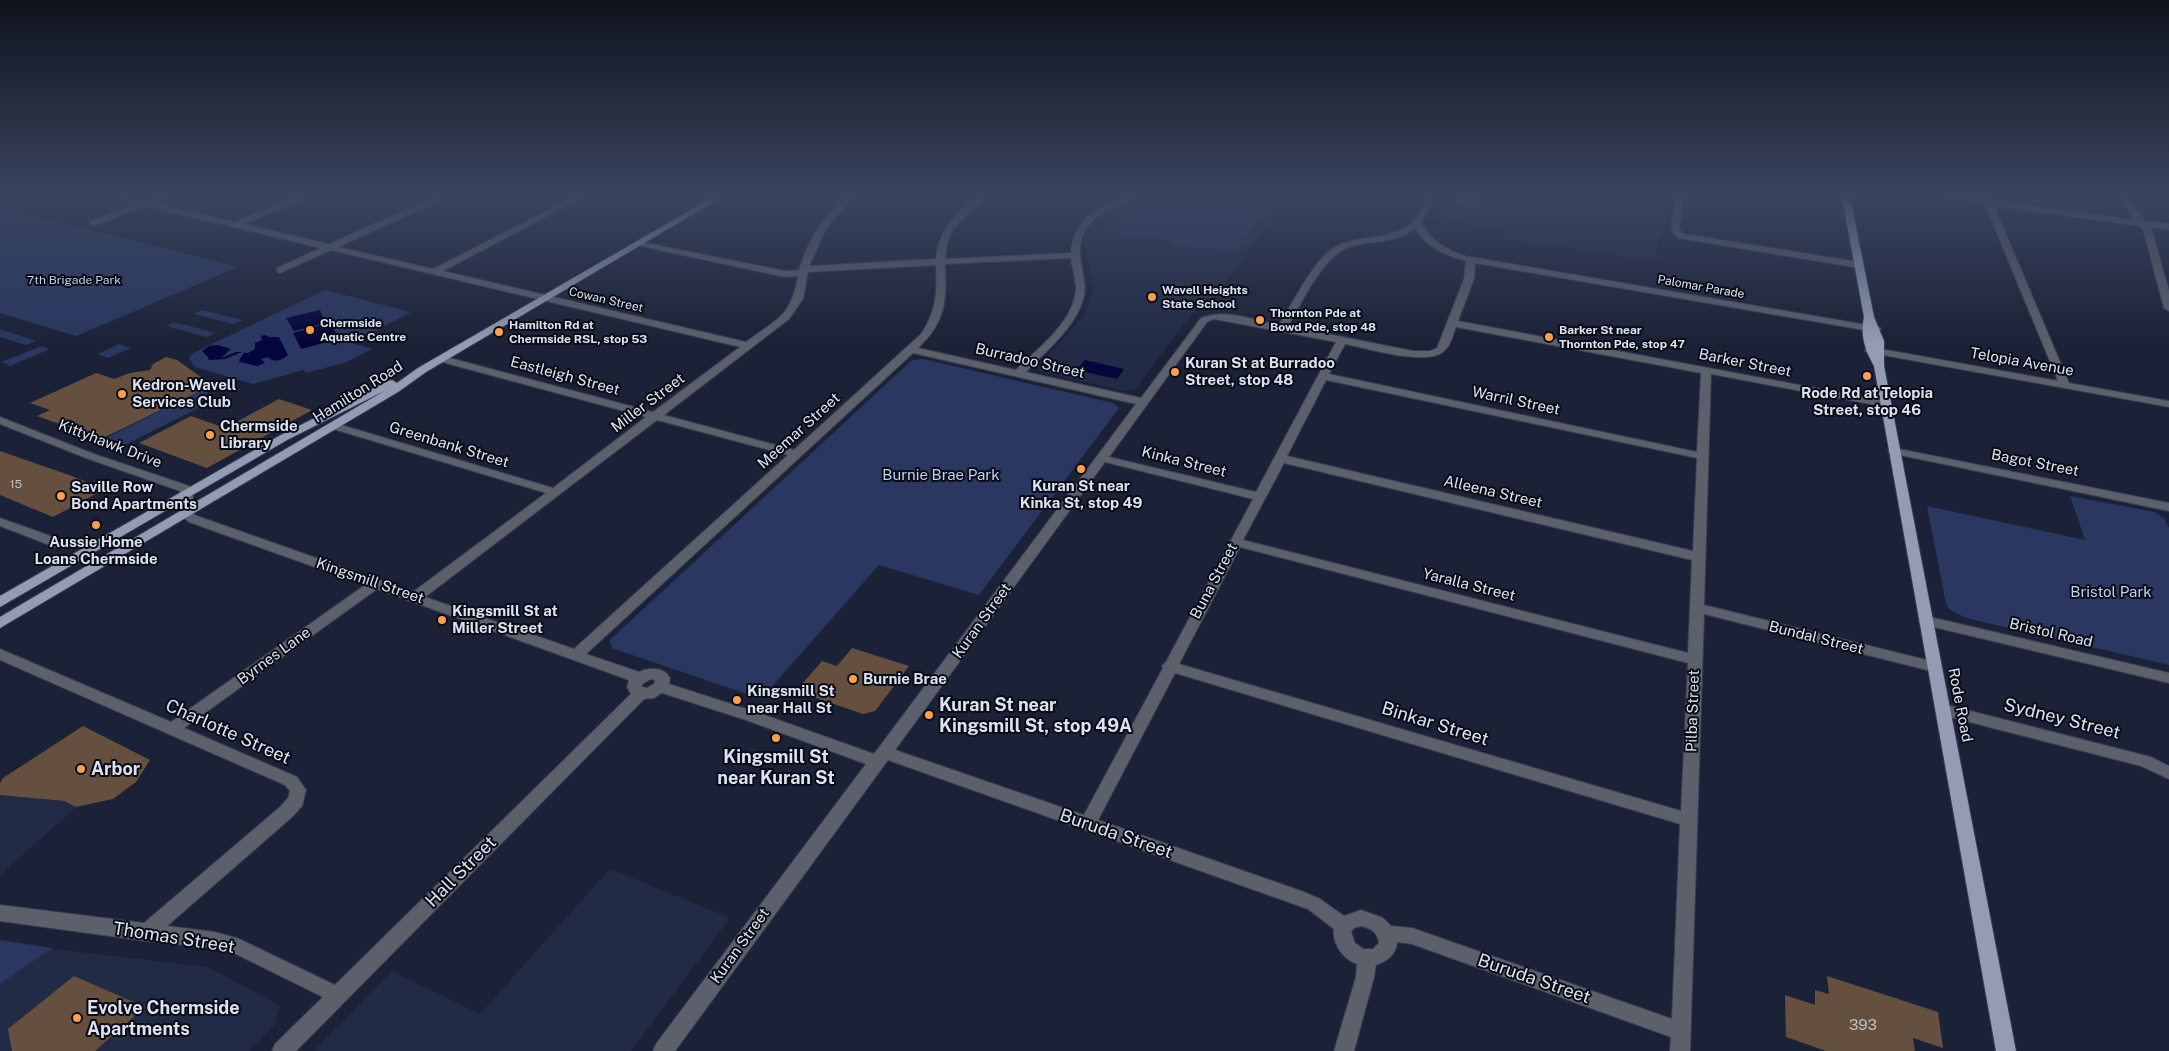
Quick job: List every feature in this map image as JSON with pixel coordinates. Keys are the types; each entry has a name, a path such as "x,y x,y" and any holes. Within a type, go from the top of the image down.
{"main road":[{"name":"Hamilton Road","path":"0,602 301,428 422,370 635,246"},
{"name":"Rode Road","path":"1856,246 1870,325 1870,350 1878,366 1886,404 2006,1051"},
{"name":"Rode Road","path":"1870,325 1881,352 1878,366"},
{"name":"Hamilton Road","path":"0,623 334,426 394,390 422,370"}],"street":[{"name":"Cowan Street","path":"327,246 749,346"},
{"path":"434,272 484,246"},
{"path":"654,246 785,274 803,271 1075,255"},
{"name":"Miller Street","path":"416,598 749,346 791,312 798,301 803,271 813,246"},
{"name":"Meemar Street","path":"576,655 929,331 942,304 941,262 943,246"},
{"path":"1018,374 1073,313 1082,287 1075,255 1076,246"},
{"path":"1344,246 1331,252 1323,262 1282,328 1413,354 1431,354 1442,349 1469,278 1471,260"},
{"name":"Palomar Parade","path":"1436,246 1446,252 1471,260 1870,325"},
{"path":"1743,246 1860,265"},
{"path":"2007,246 2065,386"},
{"path":"2152,246 2169,308"},
{"path":"280,270 331,247"},
{"name":"Kuran Street","path":"663,1051 1202,321 1213,316 1282,328"},
{"name":"Barker Street","path":"1452,323 1886,404"},
{"name":"Buna Street","path":"1088,824 1169,666 1342,340"},
{"name":"Burradoo Street","path":"910,349 1144,402"},
{"name":"Telopia Avenue","path":"1870,350 2169,404"},
{"name":"Eastleigh Street","path":"442,359 796,454"},
{"name":"Pilba Street","path":"1680,1051 1706,371"},
{"name":"Warril Street","path":"1324,376 1702,456"},
{"name":"Kittyhawk Drive","path":"0,420 108,462 181,487 188,494"},
{"name":"Greenbank Street","path":"334,426 555,492"},
{"name":"Bagot Street","path":"1894,451 2169,507"},
{"name":"Kinka Street","path":"1102,458 1260,497"},
{"name":"Alleena Street","path":"1279,458 1699,557"},
{"path":"186,514 188,494"},
{"name":"Kingsmill Street","path":"186,514 193,519 576,655 640,686"},
{"path":"0,522 62,545"},
{"name":"Yaralla Street","path":"1236,542 1694,660"},
{"name":"Byrnes Lane","path":"172,729 376,583"},
{"name":"Bundal Street","path":"1697,608 1935,667"},
{"name":"Bristol Road","path":"1926,621 2169,678"},
{"name":"Charlotte Street","path":"0,654 291,781 298,790 298,795 292,807 146,933"},
{"name":"Binkar Street","path":"1169,666 1690,820"},
{"path":"640,686 649,694 662,687 880,757"},
{"name":"Hall Street","path":"282,1051 640,686"},
{"name":"Sydney Street","path":"1943,710 2145,762 2169,773"},
{"name":"Buruda Street","path":"880,757 1088,824 1306,900 1344,926"},
{"name":"Thomas Street","path":"0,913 146,933 214,940 237,946 338,995"},
{"path":"1361,918 1376,922 1386,933 1388,946 1385,952 1374,958 1366,959 1351,952 1342,940 1344,926 1348,921 1361,918"},
{"name":"Buruda Street","path":"1386,933 1412,936 1680,1031"},
{"path":"1344,1051 1365,977 1366,959"}],"shaded area":[{"name":"Wavell Heights State School","path":"1084,246 1252,246 1205,309 1197,307 1135,389 1125,391 1041,372 1038,367 1085,314 1094,287"},
{"path":"1556,246 1657,246 1656,261"},
{"path":"320,310 325,323 294,331 286,318"},
{"path":"326,324 328,327 332,326 339,339 301,349 293,333"},
{"path":"261,336 279,337 288,355 278,360 268,357 261,359 265,363 257,366 240,362 239,360 244,353 255,349 255,343 262,340"},
{"path":"218,345 231,349 221,358 236,352 242,352 225,359 209,360 202,351 209,346"},
{"path":"1085,360 1124,369 1117,379 1076,370"},
{"path":"2,795 64,801 76,807 0,875 0,797"},
{"path":"610,869 730,918 631,1051 314,1051 392,971 480,1014"},
{"path":"0,943 208,967 280,1006 275,1025 248,1051 0,1051"}],"green space":[{"name":"7th Brigade Park","path":"0,246 155,246 238,267 76,336 0,313"},
{"path":"1171,246 1239,246 1236,250"},
{"name":"Chermside Aquatic Centre","path":"325,290 411,312 352,343 372,349 347,362 306,373 303,370 253,384 195,367 189,358 193,353"},
{"path":"202,310 243,320 234,324 194,314"},
{"path":"174,322 215,333 207,337 166,326"},
{"path":"0,329 36,341 26,345 0,337"},
{"path":"119,344 131,348 108,358 98,354"},
{"path":"42,346 50,349 10,366 1,362"},
{"name":"Burnie Brae Park","path":"923,359 1113,403 1119,408 979,595 879,565 761,699 612,648 610,640 912,360"},
{"path":"212,385 200,407 125,445 104,439"},
{"name":"Bristol Park","path":"2070,496 2154,512 2164,518 2169,528 2169,665 1966,618 1949,609 1946,604 1927,506 2085,540"},
{"path":"0,940 52,948 0,984"}],"building":[{"name":"Kedron-Wavell Services Club","path":"166,357 177,360 212,385 101,439 37,416 50,410 30,403 96,373 114,379 130,373 150,370 153,364"},
{"name":"Chermside Library","path":"279,399 312,410 207,468 139,443 191,416 225,428"},
{"path":"0,451 105,489 53,517 0,495"},
{"name":"Burnie Brae","path":"852,648 909,666 875,711 863,714 796,691 822,661 837,666"},
{"name":"Arbor","path":"83,726 150,760 136,782 113,799 76,807 64,801 0,795 0,783 3,778"},
{"name":"Evolve Chermside Apartments","path":"74,976 145,1007 95,1051 12,1051 8,1029"},
{"path":"1827,976 1938,1012 1943,1048 1913,1038 1915,1051 1826,1051 1786,1037 1785,995 1815,1005 1815,990 1829,994"}],"place":[{"name":"Wavell Heights State School","path":"1152,297"},
{"name":"Thornton Pde at Bowd Pde, stop 48","path":"1260,320"},
{"name":"Chermside Aquatic Centre","path":"310,330"},
{"name":"Hamilton Rd at Chermside RSL, stop 53","path":"499,332"},
{"name":"Barker St near Thornton Pde, stop 47","path":"1549,337"},
{"name":"Kuran St at Burradoo Street, stop 48","path":"1175,372"},
{"name":"Rode Rd at Telopia Street, stop 46","path":"1867,376"},
{"name":"Kedron-Wavell Services Club","path":"122,394"},
{"name":"Chermside Library","path":"210,435"},
{"name":"Kuran St near Kinka St, stop 49","path":"1081,469"},
{"name":"Saville Row Bond Apartments","path":"61,496"},
{"name":"Aussie Home Loans Chermside","path":"96,525"},
{"name":"Kingsmill St at Miller Street","path":"442,620"},
{"name":"Burnie Brae","path":"853,679"},
{"name":"Kingsmill St near Hall St","path":"737,700"},
{"name":"Kuran St near Kingsmill St, stop 49A","path":"929,715"},
{"name":"Kingsmill St near Kuran St","path":"776,738"},
{"name":"Arbor","path":"81,769"},
{"name":"Evolve Chermside Apartments","path":"77,1018"}]}
